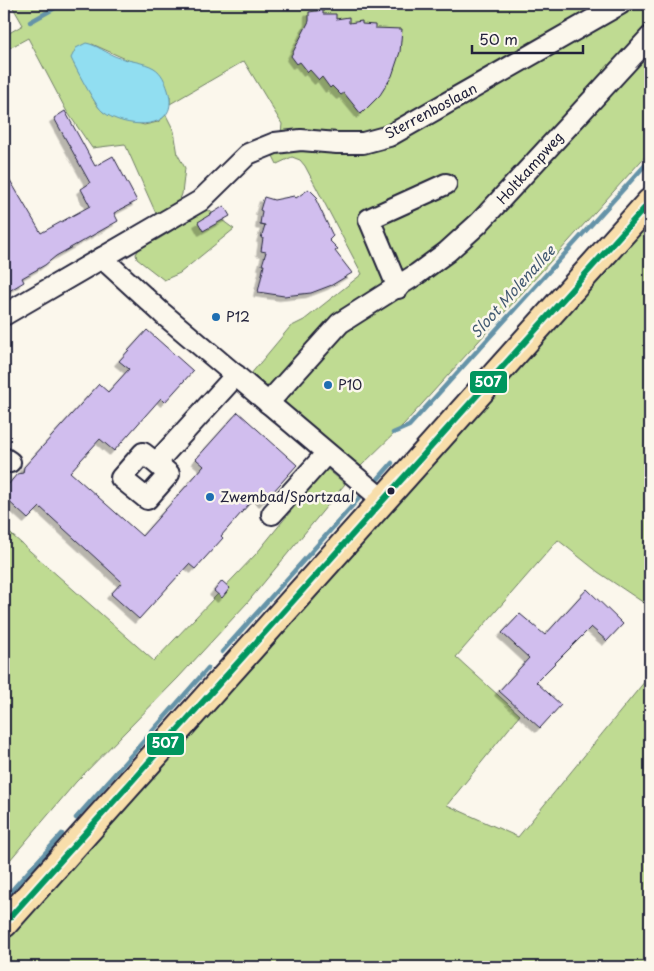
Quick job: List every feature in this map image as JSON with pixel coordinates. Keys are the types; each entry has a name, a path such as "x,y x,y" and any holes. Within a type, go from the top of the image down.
{"main road":[{"path":"4,924 650,202"}],"street":[{"name":"Sterrenboslaan","path":"4,315 200,201 248,154 275,143 301,140 363,143 388,136 620,4"},
{"name":"Holtkampweg","path":"268,403 340,323 356,311 398,288 447,252 479,223 650,36"},
{"path":"398,288 369,219 446,184"},
{"path":"102,258 326,454 383,500"},
{"path":"156,464 236,375"},
{"path":"272,514 326,454"}],"green space":[{"path":"11,4 650,4 650,151 404,424 361,466 250,375 290,327 304,320 362,274 305,166 300,160 292,157 277,164 273,156 282,124 244,61 170,104 170,97 128,60 92,44 74,64 96,104 103,112 144,125 158,122 166,115 174,131 178,155 185,168 182,194 176,209 158,218 125,144 92,148 66,110 28,38 4,51 4,36 23,25"},
{"path":"207,209 234,229 180,273 164,280 137,259 136,254 141,246 157,240"},
{"path":"650,216 650,607 598,572 558,540 456,657 520,715 447,805 518,837 650,675 650,967 4,967 4,939"},
{"path":"326,468 345,484 247,603 178,678 76,782 4,867 4,528 154,661 256,554"}],"water":[{"path":"86,43 117,57 146,64 157,70 168,90 170,104 167,114 159,120 136,124 111,117 102,111 90,94 71,58 76,48"}],"building":[{"path":"323,10 323,14 336,14 336,19 349,17 349,23 362,21 362,24 375,25 375,28 402,29 400,52 392,76 380,95 361,114 344,93 341,95 332,86 330,88 322,77 319,80 310,70 308,72 300,62 297,64 291,56 309,21 309,12"},
{"path":"65,111 95,166 113,156 137,201 114,213 118,221 56,256 45,265 22,278 24,282 9,291 4,282 4,170 41,233 90,206 81,189 90,183 54,118"},
{"path":"309,189 318,198 316,200 333,236 329,240 338,249 335,251 352,273 332,285 311,293 284,296 258,292 266,252 261,251 263,238 261,238 265,225 260,224 262,211 260,210 264,197 274,200 294,196 296,198"},
{"path":"224,206 230,216 203,231 198,222"},
{"path":"147,330 193,371 165,402 161,398 114,451 100,439 70,472 142,536 204,466 196,459 238,412 297,465 264,502 256,496 221,536 223,538 195,569 189,564 139,619 111,594 122,582 40,507 28,519 4,497 4,490 17,474 23,473 24,467 99,384 108,392 129,369 119,361"},
{"path":"222,581 230,588 222,598 214,591"},
{"path":"587,589 623,624 607,641 591,627 536,682 561,705 540,728 499,691 529,658 502,633 520,614 545,635"}],"waterway":[{"path":"30,22 62,4"},
{"name":"Sloot Molenallee","path":"393,433 409,426 648,162"},
{"name":"Sloot Molenallee","path":"378,479 392,463"},
{"name":"Sloot Molenallee","path":"222,652 361,496"},
{"name":"Sloot Molenallee","path":"76,818 208,668"},
{"name":"Sloot Molenallee","path":"4,899 62,834"}],"transit line":[{"name":"507","path":"4,924 650,202"}],"place":[{"name":"P12","path":"216,317"},
{"name":"P10","path":"328,385"},
{"name":"Zwembad/Sportzaal","path":"210,497"}]}
